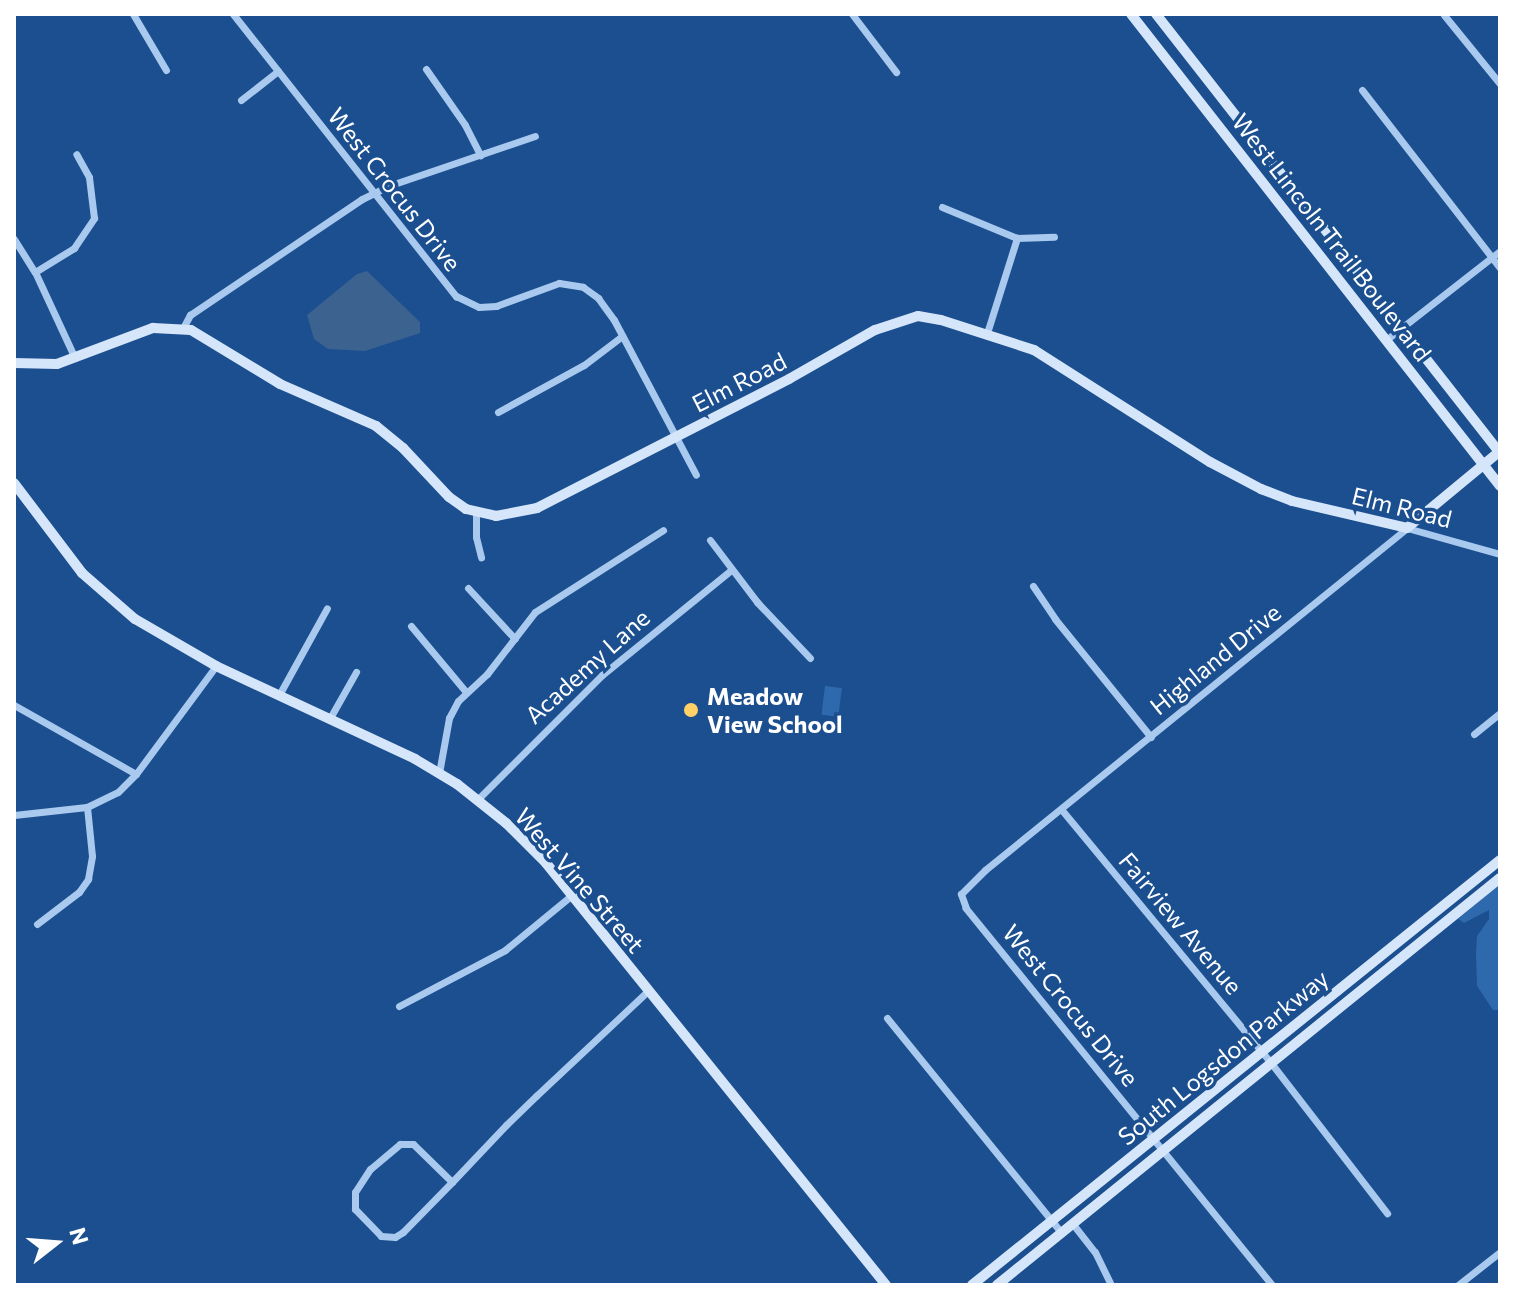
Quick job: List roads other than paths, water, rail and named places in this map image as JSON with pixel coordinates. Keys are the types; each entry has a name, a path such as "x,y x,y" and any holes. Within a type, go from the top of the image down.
{"main road":[{"name":"West Lincoln Trail Boulevard","path":"1131,14 1500,486"},
{"name":"West Lincoln Trail Boulevard","path":"1156,14 1500,452"},
{"name":"Elm Road","path":"476,512 507,515 537,508 896,320 929,317 987,333 1056,361 1210,462 1261,489 1292,501 1407,528"},
{"path":"14,363 44,366 75,358 140,331 183,328 214,341 280,384 376,426 403,448 441,490 476,512"},
{"name":"Highland Drive","path":"1407,528 1500,452"},
{"name":"West Vine Street","path":"14,483 56,542 97,588 145,625 216,666 330,718 439,773 478,799 522,838 572,895 886,1285"},
{"name":"South Logsdon Parkway","path":"972,1285 1500,860"},
{"name":"South Logsdon Parkway","path":"997,1285 1500,878"}],"street":[{"path":"133,14 166,70"},
{"name":"West Crocus Drive","path":"233,14 449,290 463,301 479,307 496,306 551,284 575,284 591,292 604,304 696,475"},
{"path":"852,14 896,72"},
{"path":"1444,15 1500,84"},
{"path":"426,69 465,125 480,155"},
{"path":"241,100 278,71"},
{"path":"1362,90 1500,268"},
{"path":"183,328 190,315 373,193 535,136"},
{"path":"35,272 74,248 94,218 93,192 76,154"},
{"path":"942,207 1017,238 1054,237"},
{"path":"987,333 1017,238"},
{"path":"14,239 35,272 75,358"},
{"path":"1386,340 1500,251"},
{"path":"498,412 584,365 622,336"},
{"path":"476,512 476,537 481,557"},
{"name":"Elm Road","path":"1407,528 1500,554"},
{"name":"Highland Drive","path":"961,899 963,890 1407,528"},
{"path":"439,773 449,718 466,692 487,674 535,612 663,530"},
{"path":"710,540 731,570 810,658"},
{"name":"Academy Lane","path":"478,799 602,675 731,570"},
{"path":"1033,586 1055,619 1151,737"},
{"path":"468,588 515,639"},
{"path":"279,695 327,608"},
{"path":"411,626 466,692"},
{"path":"14,815 87,807 111,798 136,774 216,666"},
{"path":"330,718 356,672"},
{"path":"14,705 136,774"},
{"path":"1474,734 1500,713"},
{"path":"37,924 79,892 88,879 92,856 87,807"},
{"name":"Fairview Avenue","path":"1061,809 1271,1063 1387,1213"},
{"path":"1469,885 1478,896"},
{"path":"399,1006 505,950 572,895"},
{"name":"West Crocus Drive","path":"961,899 1272,1285"},
{"path":"1373,961 1383,973"},
{"path":"452,1182 413,1144 400,1144 370,1169 355,1192 355,1209 373,1232 395,1237 452,1182 536,1096 649,990"},
{"path":"887,1018 1061,1232"},
{"path":"1072,1223 1095,1252 1111,1285"},
{"path":"1458,1285 1500,1252"}],"place":[{"name":"Meadow View School","path":"691,710"}]}
